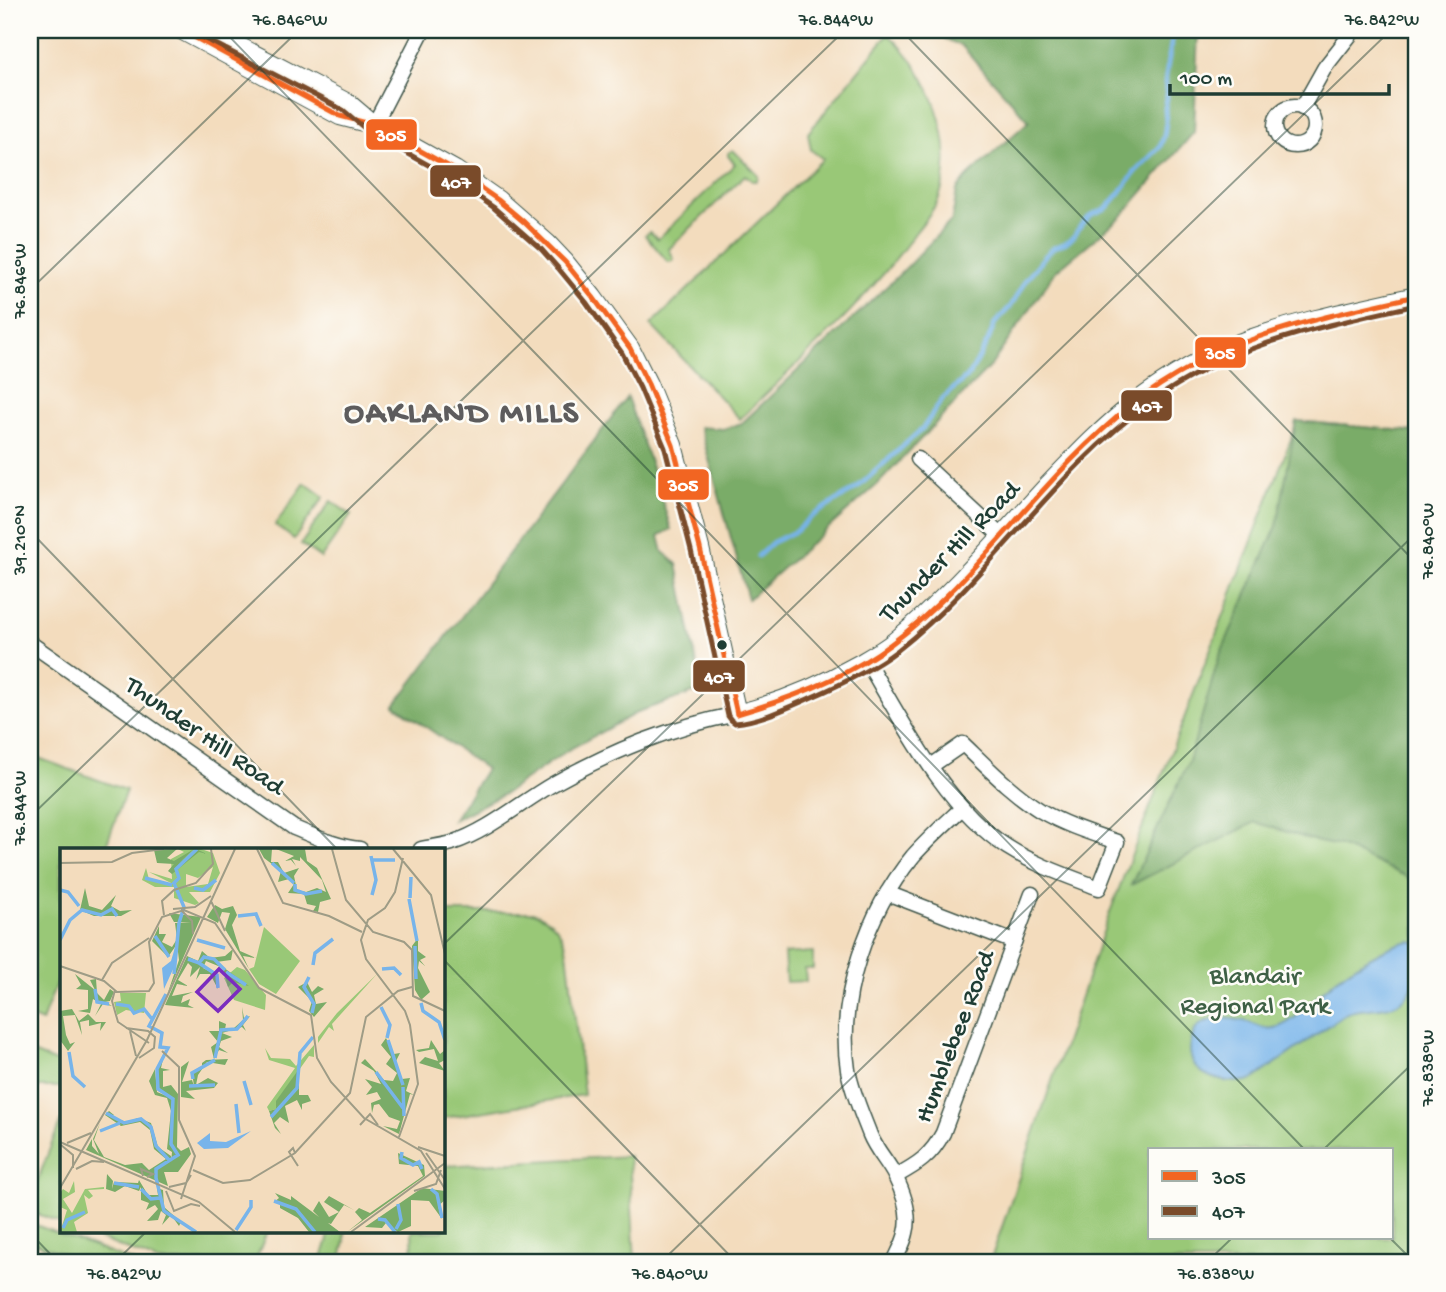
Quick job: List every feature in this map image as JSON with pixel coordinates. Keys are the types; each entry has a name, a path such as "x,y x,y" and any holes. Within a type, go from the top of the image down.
{"street":[{"path":"181,30 340,116 374,125"},
{"path":"208,30 348,103 374,125 455,170 524,222 565,262 593,297 630,348 673,445 703,560 737,714"},
{"path":"374,125 424,30"},
{"path":"1302,108 1325,67 1354,30"},
{"name":"Thunder Hill Road","path":"426,848 452,843 489,826 551,785 628,746 710,719 770,705 809,690 866,660 893,643 943,597 1079,453 1119,415 1179,374 1213,355 1266,334 1416,296"},
{"path":"918,459 1001,536"},
{"name":"Thunder Hill Road","path":"30,643 294,828 321,840 350,848"},
{"path":"866,660 932,766 962,808 1006,846 1030,860 1099,888 1116,842 1041,811 998,778 963,744 932,766"},
{"path":"894,1262 906,1232 908,1217 896,1176 872,1140 856,1099 846,1051 848,1000 872,925 887,893 912,858 962,808"},
{"path":"887,893 1014,942"},
{"name":"Humblebee Road","path":"896,1176 918,1164 936,1147 943,1133 1032,894"}],"green space":[{"path":"924,30 1198,30 1194,132 1121,217 1056,271 992,364 877,485 748,599 700,427 723,429 742,423 903,271 952,220 957,190 967,177 1029,121 962,46"},
{"path":"888,34 916,67 937,109 945,155 939,198 876,283 832,330 740,419 651,325 823,159 811,150 808,133"},
{"path":"733,150 758,178 752,181 745,175 669,249 674,259 668,262 645,235 650,232 658,239 735,164 728,156"},
{"path":"627,397 671,529 659,536 663,552 677,564 702,690 640,711 568,750 506,793 453,820 486,769 395,705"},
{"name":"Blandair Regional Park","path":"1296,421 1416,432 1416,1262 990,1262 1110,912"},
{"path":"1296,421 1416,432 1416,881 1340,846 1255,822 1131,885 1189,761 1219,657 1277,526"},
{"path":"305,483 324,497 294,539 275,525"},
{"path":"331,501 351,515 321,558 301,544"},
{"path":"30,755 126,790 105,848 60,848 60,973 42,1022 30,1017"},
{"path":"444,912 533,912 556,927 567,951 584,1095 444,1118"},
{"path":"813,952 813,969 805,969 806,981 786,982 784,954"},
{"path":"30,1052 60,1064 60,1087 40,1087 30,1091"},
{"path":"60,1123 60,1223 30,1211 30,1200"},
{"path":"629,1156 635,1262 413,1262 412,1232 444,1232 444,1166"},
{"path":"30,1223 134,1262 85,1262 30,1241"},
{"path":"83,1232 267,1232 255,1262 159,1262"},
{"path":"328,1232 345,1232 340,1262 321,1262"}],"water":[{"path":"1412,941 1416,943 1414,982 1405,998 1397,1003 1347,1013 1252,1080 1220,1080 1201,1071 1194,1064 1191,1043 1194,1032 1206,1021 1224,1018 1266,1028 1278,1027 1297,1016 1331,984 1366,959 1389,947"}],"waterway":[{"path":"758,556 773,542 796,531 811,517 858,487 923,428 943,398 970,374 995,323 1011,306 1025,281 1044,257 1053,248 1074,236 1091,215 1107,208 1135,172 1160,147 1166,122 1165,82 1172,38 1168,30"}],"transit line":[{"name":"305","path":"181,30 340,116 374,125 455,170 498,200 565,262 630,348 673,445 700,548 737,714"},
{"name":"407","path":"204,38 343,110 369,132 450,177 493,207 541,249 586,302 622,353 665,448 728,716 735,723 764,717 821,693 867,671 898,650 963,590 1053,492 1116,429 1182,382 1214,365 1278,340 1416,305"},
{"name":"305","path":"737,714 817,686 855,667 891,644 954,588 1069,462 1100,432 1165,382 1199,363 1267,334 1416,296"}],"district":[{"name":"OAKLAND MILLS","path":"462,409"}]}
